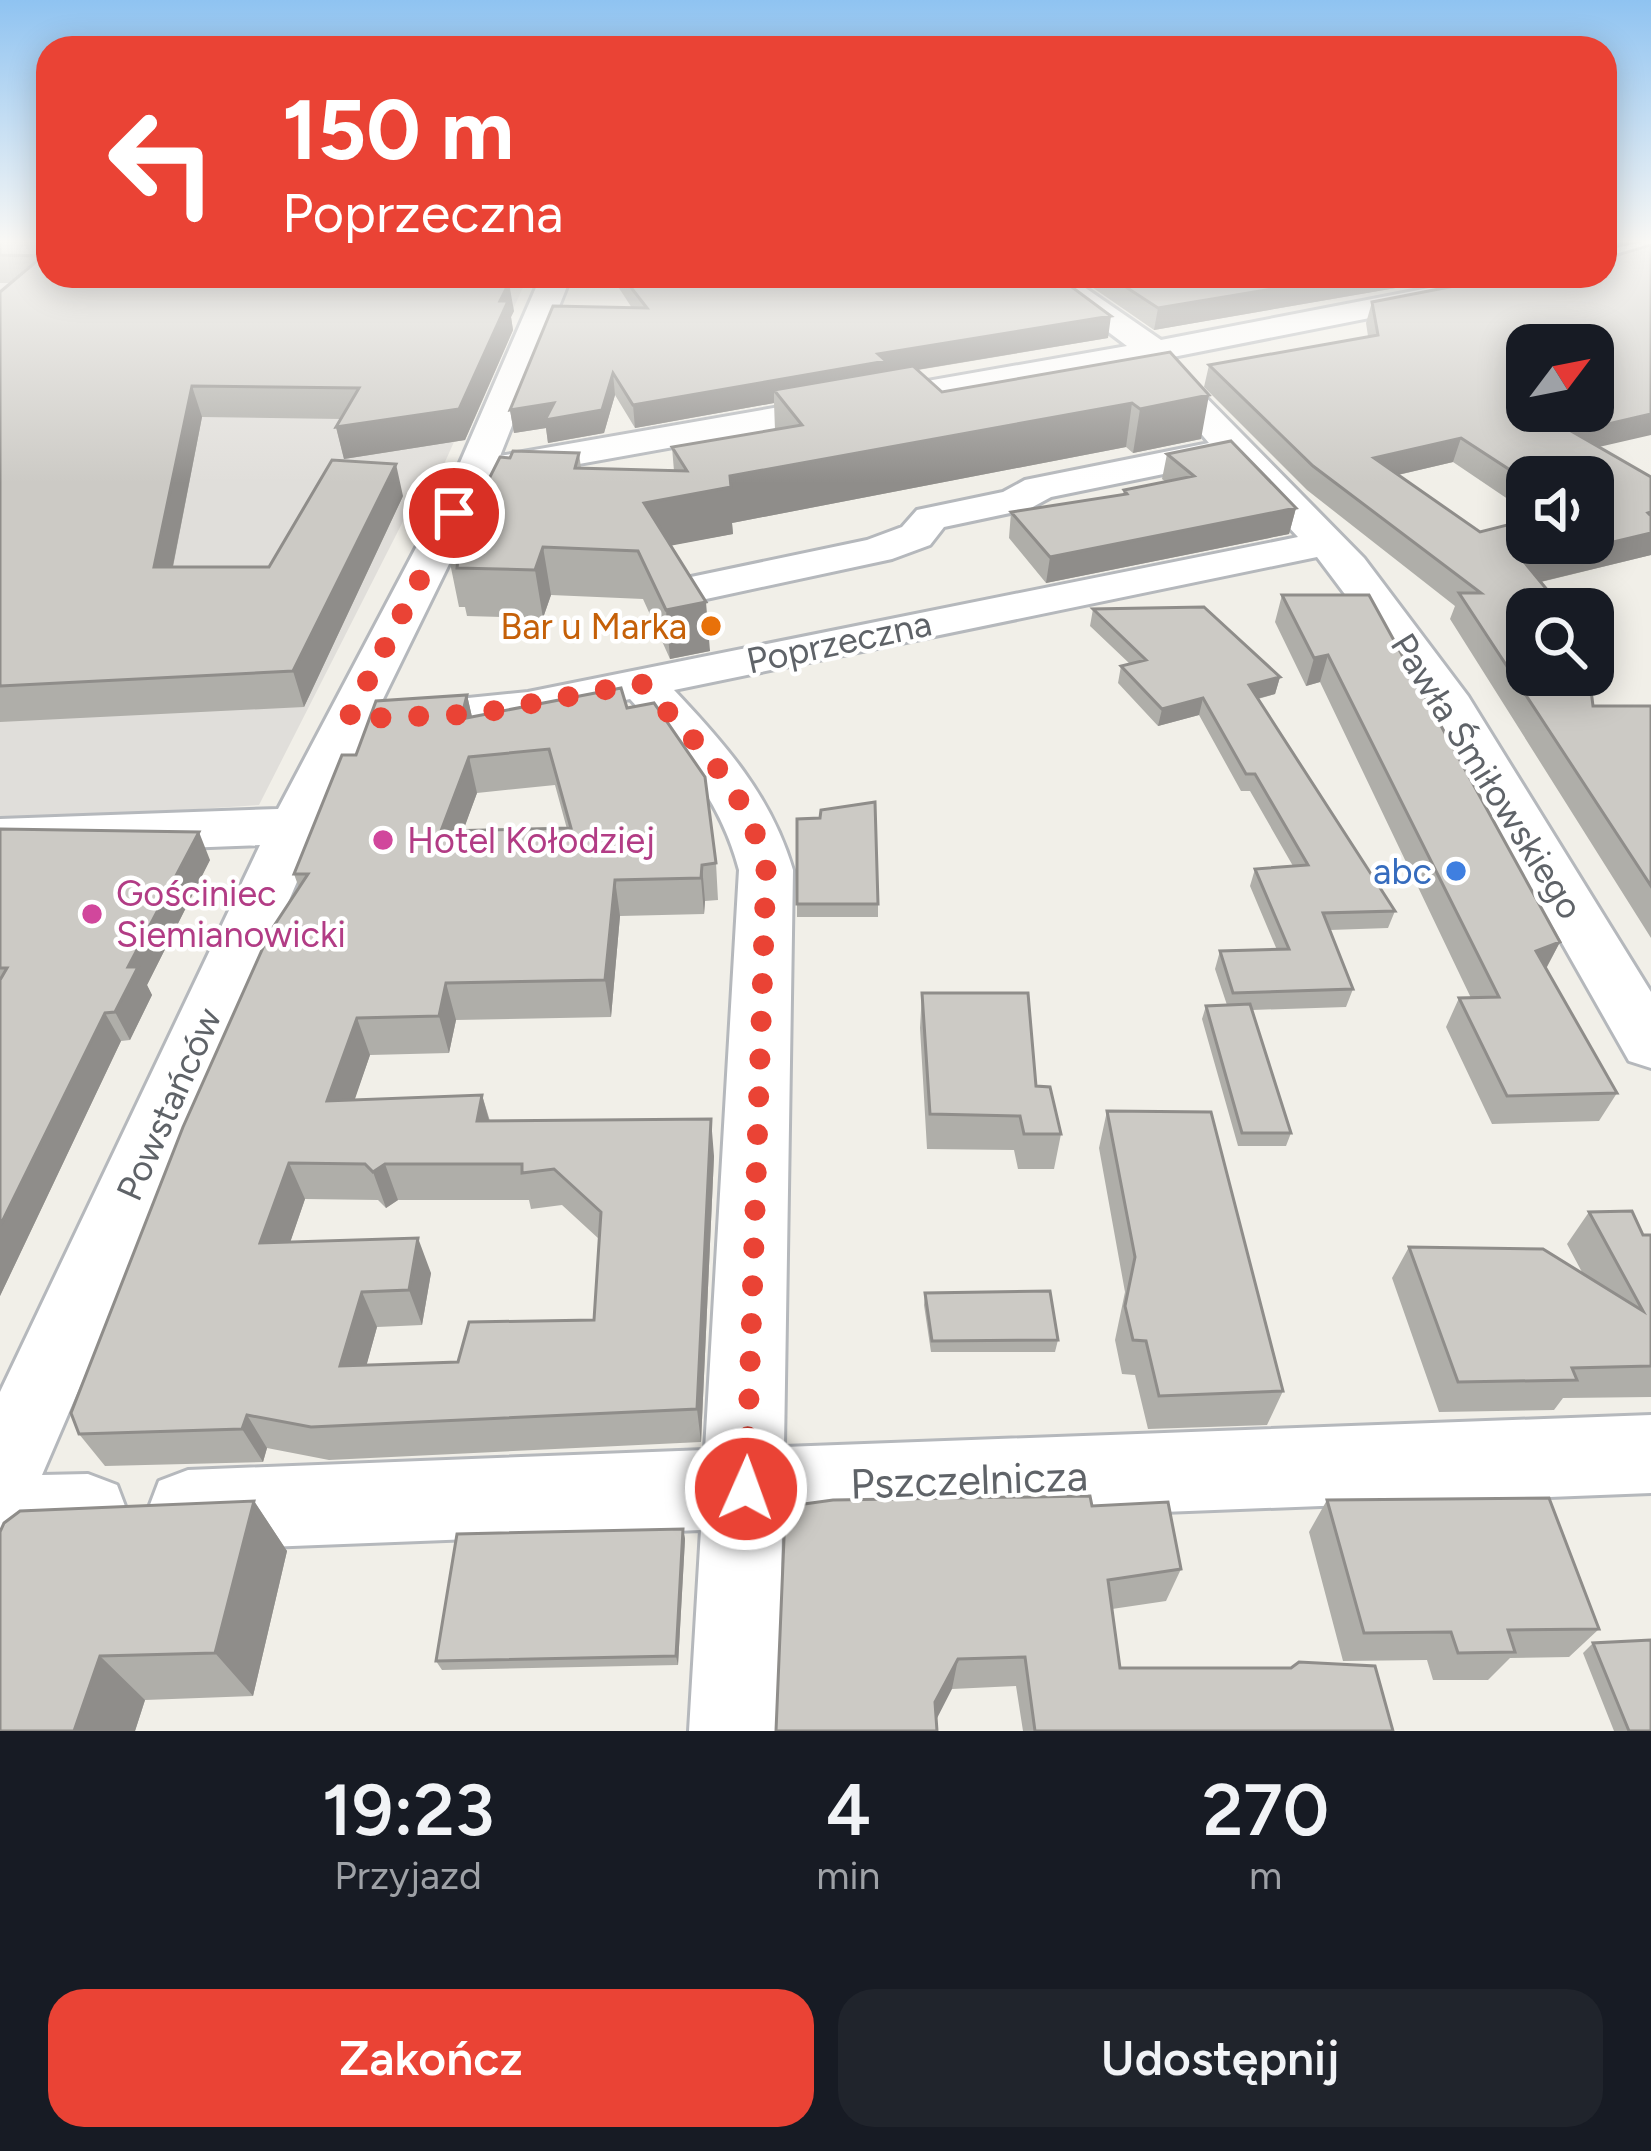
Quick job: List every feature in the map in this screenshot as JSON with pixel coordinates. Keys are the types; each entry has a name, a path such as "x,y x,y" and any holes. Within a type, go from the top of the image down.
{"street":[{"name":"Powstańców","path":"0,1479 295,826 475,472 537,322"},
{"name":"Pawła Śmiłowskiego","path":"1114,322 1155,351 1159,369 1240,447 1328,543 1445,696 1651,1044"},
{"path":"475,472 1304,322"},
{"path":"706,586 878,550 916,536 931,518 1015,501 1040,488 1240,447"},
{"name":"Poprzeczna","path":"348,719 476,714 1328,543"},
{"path":"641,683 739,793 756,825 766,870 734,1731"},
{"path":"0,837 295,826"},
{"name":"Pszczelnicza","path":"0,1517 1651,1454"}],"shaded area":[{"path":"0,322 508,322 441,471 425,478 259,805 0,822"}],"building":[{"path":"0,322 499,322 459,409 336,427 359,388 192,386 154,567 269,567 332,460 396,464 293,671 0,686"},
{"path":"546,322 1076,322 878,354 886,361 633,405 613,373 602,410 545,420 554,403 510,410"},
{"path":"1376,322 1651,322 1651,414 1614,423 1614,324 1506,324 1506,432 1573,432 1651,477 1651,533 1614,542 1614,456 1506,456 1506,467 1461,438 1374,458 1480,532 1506,525 1506,564 1526,564 1546,588 1506,588 1506,665 1459,593 1481,593 1313,466 1209,365 1378,335"},
{"path":"1170,352 1209,395 1140,409 1132,403 730,476 731,487 644,503 706,602 666,610 638,551 543,547 535,570 457,568 458,559 449,558 500,457 510,458 513,451 579,453 575,468 687,471 672,447 802,425 774,390 913,366 942,392"},
{"path":"1231,441 1296,508 1050,557 1011,512 1127,494 1124,490 1194,476 1167,454"},
{"path":"1282,595 1369,595 1560,942 1536,951 1617,1093 1507,1096 1459,998 1499,997 1328,655 1314,658"},
{"path":"1204,607 1280,677 1249,685 1395,911 1323,913 1353,989 1233,993 1220,951 1289,949 1255,869 1308,865 1255,774 1246,774 1203,698 1162,709 1121,666 1146,660 1093,609"},
{"path":"621,688 627,708 654,703 705,777 716,863 702,865 701,878 615,880 605,980 446,983 439,1016 357,1018 327,1101 482,1095 477,1121 711,1119 697,1409 311,1427 247,1415 242,1429 79,1434 71,1413 183,1127 270,932 308,874 294,874 342,755 356,755 376,701 467,695 461,719","holes":["549,749 571,828 441,831 469,757","289,1163 365,1164 373,1172 385,1164 522,1164 522,1173 554,1169 601,1212 594,1320 469,1322 458,1362 340,1366 362,1292 409,1290 418,1238 260,1243"]},
{"path":"1526,696 1592,696 1593,706 1651,706 1651,886"},
{"path":"875,802 878,904 797,904 797,819 820,818 821,810"},
{"path":"0,829 199,832 128,967 138,967 115,1012 105,1013 0,1226 0,980 7,968 0,968"},
{"path":"922,993 1028,993 1036,1086 1050,1087 1061,1134 1024,1134 1020,1116 930,1114"},
{"path":"1250,1004 1291,1133 1242,1133 1206,1006"},
{"path":"1107,1111 1211,1112 1283,1391 1159,1396 1146,1341 1133,1340 1125,1306 1135,1257"},
{"path":"1632,1211 1643,1235 1651,1235 1651,1366 1572,1368 1577,1380 1458,1382 1409,1247 1543,1249 1643,1311 1589,1212"},
{"path":"1050,1291 1058,1340 932,1341 925,1293"},
{"path":"1090,1496 1092,1506 1168,1502 1181,1569 1108,1580 1120,1668 1291,1668 1299,1662 1375,1666 1393,1731 1035,1731 1025,1657 958,1659 935,1702 937,1731 776,1731 785,1514 790,1506 833,1500"},
{"path":"1549,1498 1599,1629 1508,1630 1515,1652 1458,1653 1451,1632 1364,1633 1327,1500"},
{"path":"254,1501 215,1653 100,1656 74,1731 0,1731 0,1532 4,1523 20,1511"},
{"path":"683,1529 676,1656 436,1661 457,1534"},
{"path":"1651,1640 1651,1731 1629,1731 1593,1643"}],"place":[{"name":"Bar u Marka","path":"711,626"},
{"name":"Hotel Kołodziej","path":"383,840"},
{"name":"abc","path":"1456,871"},
{"name":"Gościniec Siemianowicki","path":"92,914"}],"route":[{"path":"454,513 348,719 476,714 641,683 739,793 756,825 766,870 746,1489"}]}
